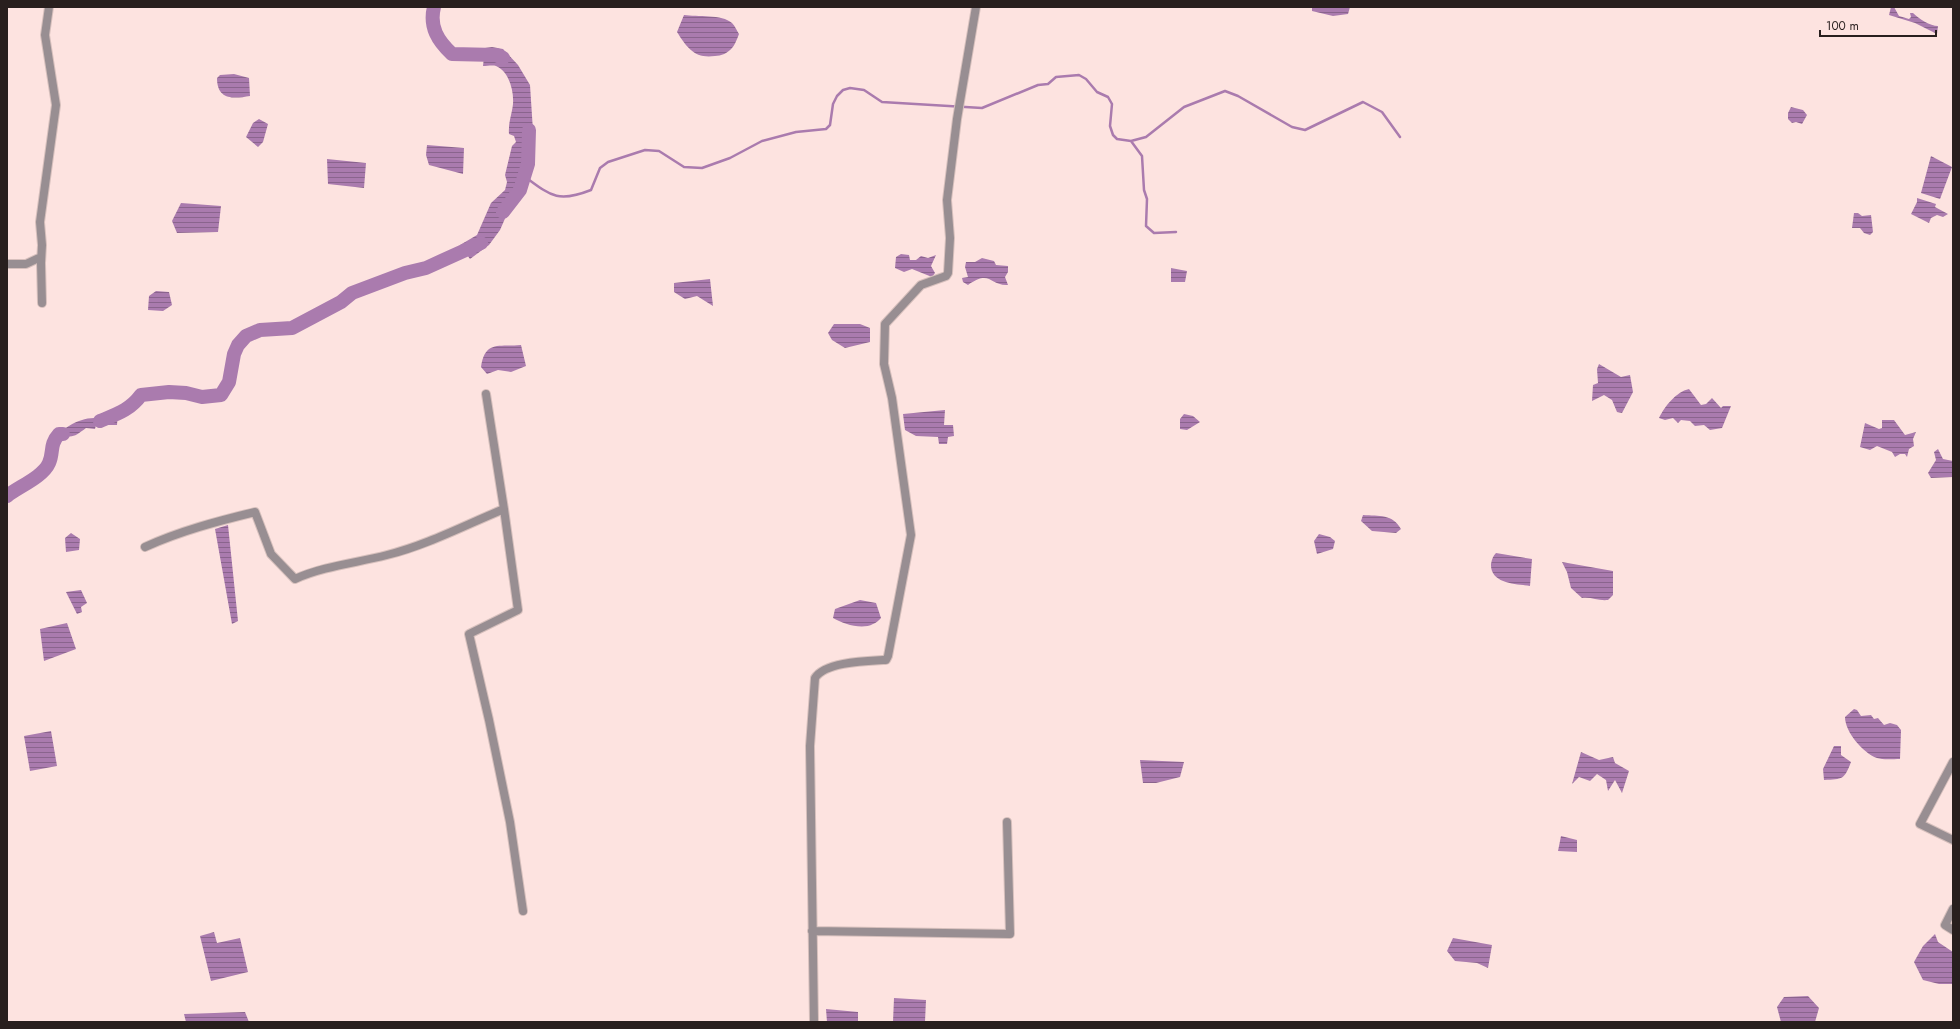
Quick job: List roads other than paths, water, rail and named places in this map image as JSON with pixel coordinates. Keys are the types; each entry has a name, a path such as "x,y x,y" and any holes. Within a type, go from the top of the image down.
{"street":[{"path":"42,303 42,245 40,222 56,104 45,35 48,7"},
{"path":"814,1022 810,746 815,678 820,672 852,661 886,660 888,656 911,535 892,398 884,364 885,324 921,285 946,276 948,273 950,238 947,200 957,119 976,7"},
{"path":"7,264 26,264 41,257"},
{"path":"486,394 518,610 469,634 489,720 510,822 523,911"},
{"path":"145,547 160,540 216,522 255,512 271,554 295,579 310,572 387,555 425,543 504,509"},
{"path":"1953,762 1920,824 1953,840"},
{"path":"812,931 1010,934 1008,822"},
{"path":"1953,909 1945,925 1953,930"}],"waterway":[{"path":"434,7 433,21 436,33 439,39 452,54 496,55 503,58"},
{"path":"524,176 548,193 562,197 580,194 591,190 600,168 608,162 645,150 659,151 684,167 702,168 730,158 762,141 796,132 826,129 830,125 833,104 837,96 843,90 850,88 864,90 882,102 982,108 1038,85 1048,84 1056,77 1079,75 1086,79 1097,92 1108,97 1112,104 1110,126 1113,135 1117,139 1131,141 1146,137 1184,107 1225,91 1238,96 1292,127 1305,130 1363,102 1382,112 1400,137"},
{"path":"503,212 520,190 528,164 529,130"},
{"path":"1131,141 1142,156 1144,190 1147,199 1146,226 1154,233 1176,232"},
{"path":"100,421 118,414 128,408 141,395 169,392 186,393 202,397 221,395 229,382 234,354 238,345 246,336 260,330 292,328 341,302 352,293 405,273 426,268 481,243"},
{"path":"7,496 36,477 46,468 49,463 54,442 59,434 63,434"}]}
